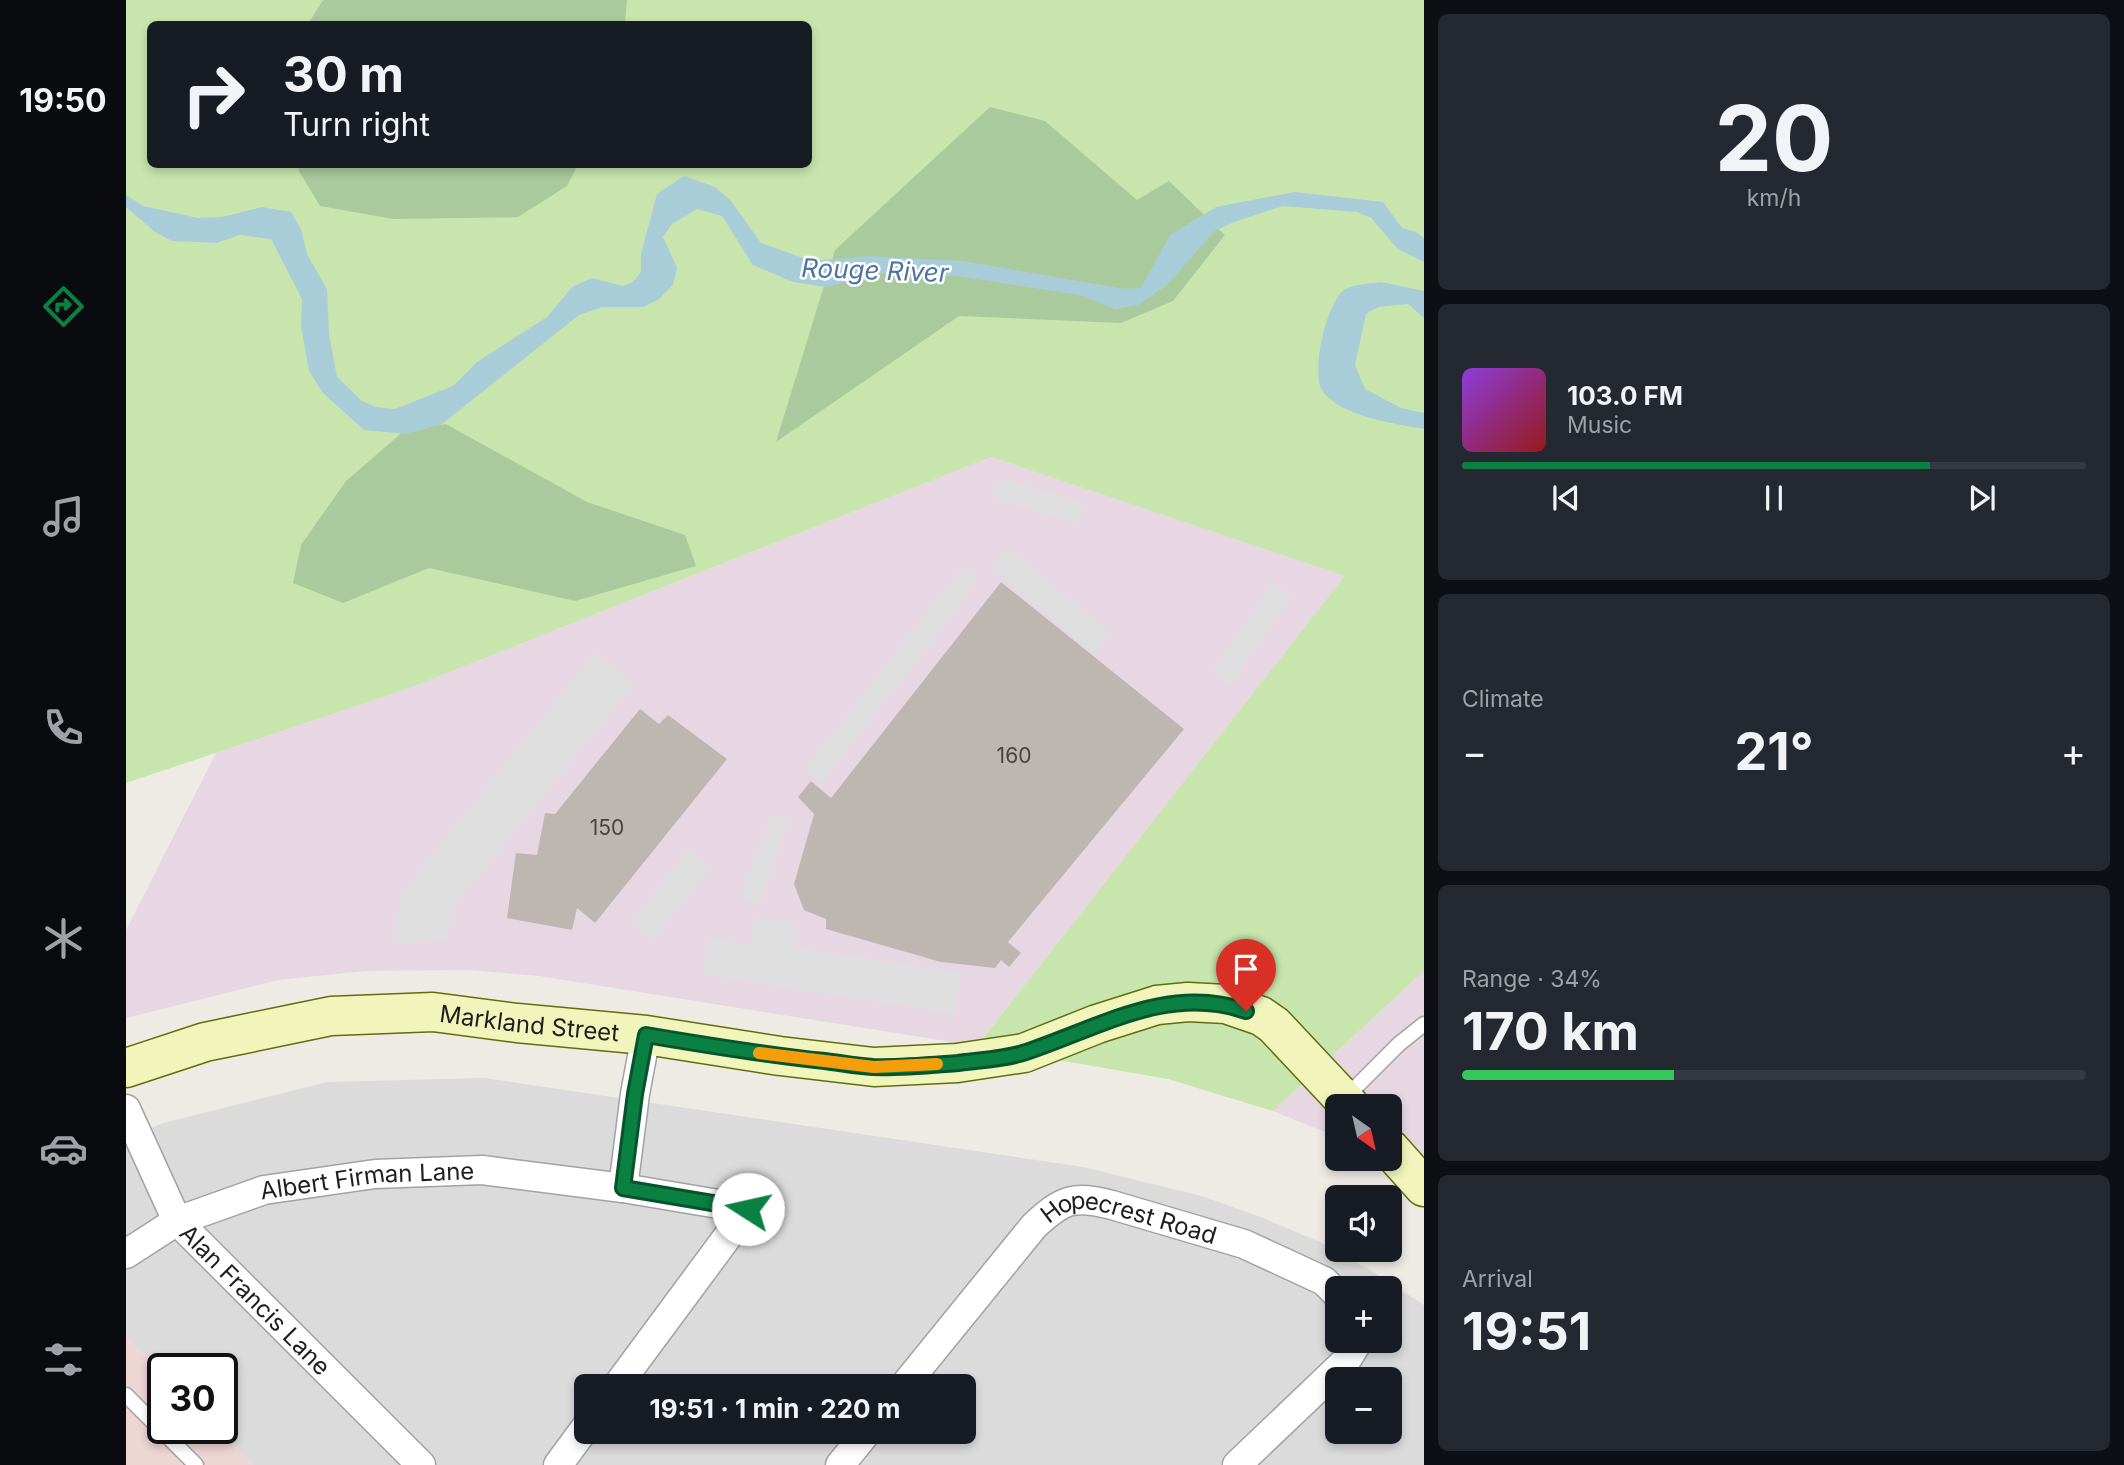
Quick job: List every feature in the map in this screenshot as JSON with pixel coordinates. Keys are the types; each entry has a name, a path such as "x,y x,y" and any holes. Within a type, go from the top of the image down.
{"street":[{"name":"Markland Street","path":"126,1068 205,1042 331,1016 433,1012 646,1035 780,1056 874,1067 957,1063 1024,1053 1097,1024 1157,1005 1188,1002 1226,1004 1261,1016 1274,1025 1339,1094"},
{"path":"626,1374 748,1209 623,1188 635,1094 646,1035"},
{"name":"Alan Francis Lane","path":"126,1109 177,1221 421,1465"},
{"path":"1402,1162 1424,1187"},
{"name":"Albert Firman Lane","path":"126,1254 177,1221 264,1190 375,1174 482,1170 623,1188"},
{"name":"Hopecrest Road","path":"914,1374 1034,1226 1052,1209 1070,1200 1090,1200 1112,1205 1244,1244 1325,1282"},
{"path":"1237,1465 1346,1361 1351,1353"},
{"path":"558,1465 574,1443"},
{"path":"840,1465 857,1444"}],"lane":[{"path":"1354,1094 1399,1044 1424,1024"},
{"path":"126,1395 196,1465"}],"shaded area":[{"path":"991,457 1346,576 977,1046 539,976 466,970 365,971 278,980 126,1018 126,930 216,753 404,690"},
{"path":"999,477 1085,503 1078,524 993,499"},
{"path":"1008,548 1111,634 1094,654 991,568"},
{"path":"962,567 979,580 822,783 805,769"},
{"path":"1273,583 1292,596 1230,686 1211,673"},
{"path":"596,652 634,684 458,901 452,913 447,940 395,945 399,899"},
{"path":"771,814 789,820 760,904 741,898"},
{"path":"688,849 711,867 653,940 630,923"},
{"path":"755,917 798,924 795,947 962,973 955,1014 703,975 709,938 750,944"},
{"path":"1424,971 1424,1183 1402,1167 1402,1094 1325,1094 1325,1132 1273,1111"},
{"path":"484,1078 1083,1167 1202,1196 1320,1242 1325,1245 1325,1262 1356,1262 1379,1276 1325,1276 1325,1353 1402,1353 1402,1291 1424,1305 1424,1465 253,1465 232,1444 238,1444 238,1353 147,1353 147,1358 126,1337 126,1139 163,1123 327,1082"},
{"path":"126,1337 147,1358 147,1444 232,1444 253,1465 126,1465"}],"green space":[{"path":"126,0 1424,0 1424,971 1273,1111 1168,1079 977,1046 1345,576 991,457 404,690 126,783"},
{"path":"323,0 627,0 625,21 310,21"},
{"path":"990,107 1045,121 1137,200 1169,181 1225,235 1173,301 1121,323 959,316 776,442 835,250"},
{"path":"299,168 576,168 567,186 518,217 393,219 320,206"},
{"path":"446,424 587,502 685,535 696,566 575,601 429,568 343,603 293,583 301,545 346,481 405,430"}],"water":[{"name":"Rouge River","path":"684,176 715,187 731,201 761,243 811,261 868,256 963,261 1125,289 1141,288 1170,235 1216,207 1295,192 1383,202 1402,228 1416,232 1424,238 1424,262 1398,249 1371,218 1357,212 1283,206 1215,231 1167,285 1138,305 1115,309 1080,295 956,276 882,274 826,287 793,282 753,265 722,216 697,209 672,224 663,237 677,268 673,285 658,300 643,307 602,307 579,315 442,424 407,434 364,430 323,393 309,371 301,326 302,299 271,239 240,235 216,243 172,241 155,232 126,207 126,195 143,206 198,218 222,217 262,207 291,212 301,229 307,254 327,289 329,334 337,377 362,401 376,407 395,409 453,386 477,362 547,317 572,287 592,278 623,286 633,282 641,272 641,254 657,194"},
{"path":"1381,282 1424,291 1424,318 1408,304 1378,307 1366,314 1355,365 1365,389 1401,408 1424,413 1424,429 1355,413 1331,400 1319,383 1322,340 1337,298 1348,288"}],"building":[{"path":"1001,582 1184,729 1008,942 1021,953 1009,967 1001,960 995,968 941,962 826,929 826,919 804,910 794,884 814,814 798,797 811,781 831,798"},
{"path":"640,709 659,724 668,715 727,759 595,923 577,908 572,930 507,918 516,853 537,855 545,813 555,814"}],"slow traffic":[{"path":"759,1053 874,1067 937,1064"}],"route":[{"path":"748,1209 623,1188 635,1094 646,1035 780,1056 874,1067 957,1063 1024,1053 1097,1024 1157,1005 1207,1002 1226,1004 1246,1011"}]}
